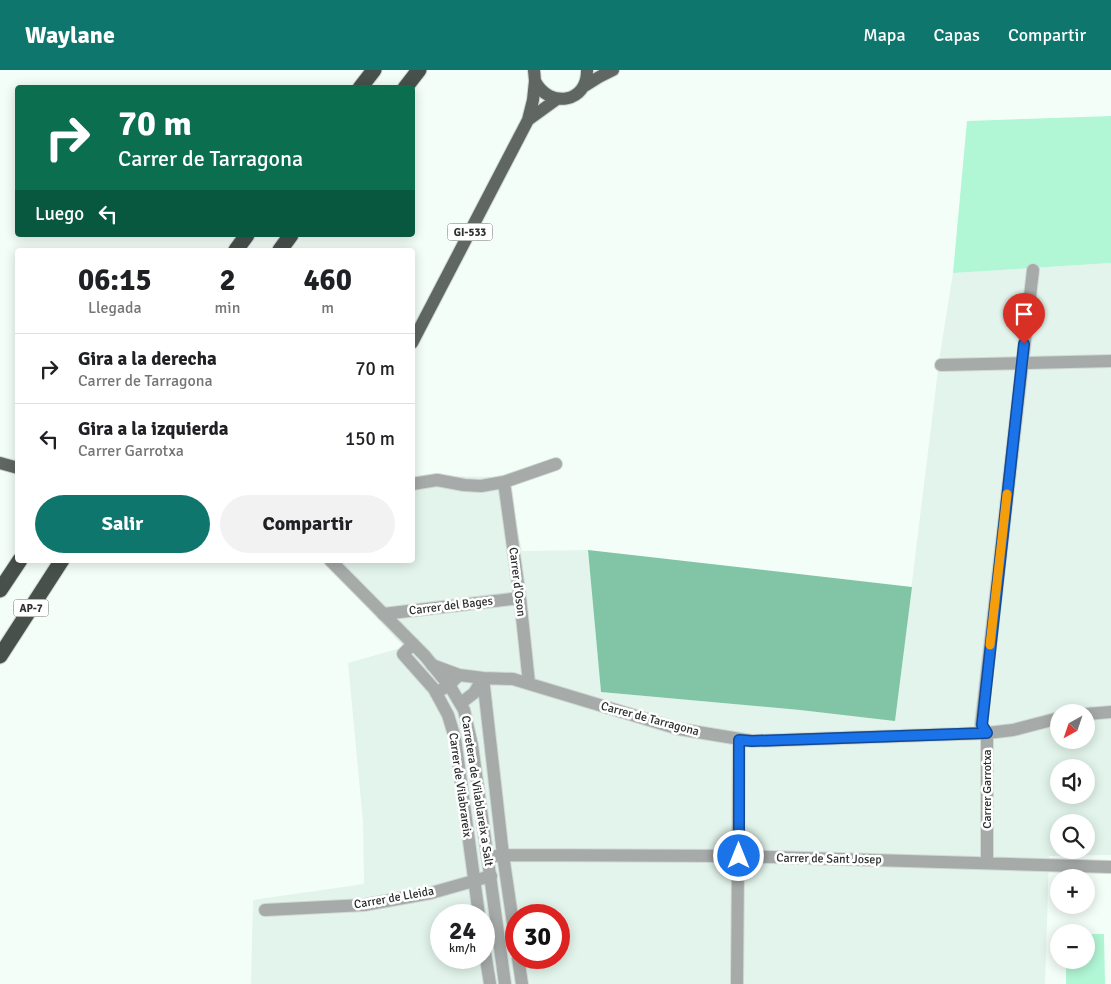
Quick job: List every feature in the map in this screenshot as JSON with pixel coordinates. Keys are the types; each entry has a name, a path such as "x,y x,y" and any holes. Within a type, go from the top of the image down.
{"highway":[{"path":"362,85 374,70"},
{"path":"407,85 419,70"},
{"path":"237,248 246,237"},
{"path":"281,248 290,237"},
{"name":"AP-7","path":"0,590 18,563"},
{"name":"AP-7","path":"0,656 60,563"}],"main road":[{"path":"583,87 587,70"},
{"name":"GI-533","path":"528,120 557,99 572,97 599,76 613,70"},
{"name":"GI-533","path":"535,75 544,93 557,99"},
{"name":"GI-533","path":"415,338 528,120 533,100 535,75"},
{"path":"0,463 15,467"}],"street":[{"name":"Carrer Garrotxa","path":"987,863 987,733 982,725 1033,270"},
{"path":"941,365 1111,361"},
{"path":"415,484 438,480 480,486 504,482 556,464"},
{"name":"Carrer d'Oson","path":"504,482 520,598 529,683"},
{"name":"Carretera de Vilablareix a Salt","path":"333,563 413,644 449,685 461,703 468,723 472,745 505,984"},
{"name":"Carrer del Bages","path":"383,614 520,598"},
{"name":"Carrer de Vilabrareix","path":"413,644 402,654 436,693 448,715 454,738 477,904"},
{"name":"Carrer de Tarragona","path":"432,665 459,675 513,679 679,729 739,740 762,741 987,733 1013,730 1050,720"},
{"path":"436,693 449,685 459,675"},
{"path":"461,703 474,693 483,678"},
{"path":"483,678 510,904"},
{"path":"1095,713 1111,712"},
{"path":"737,984 739,740"},
{"name":"Carrer de Sant Josep","path":"488,856 739,856 1111,867"},
{"name":"Carrer de Lleida","path":"265,910 364,905 431,893 490,876"},
{"path":"488,969 490,984"},
{"path":"520,969 522,984"}],"shaded area":[{"path":"1111,263 1111,855 1095,855 1095,814 1050,814 1045,984 251,984 253,900 364,884 363,822 348,663 404,647 325,563 415,563 415,481 435,476 507,477 522,551 588,550 601,692 895,720 940,354 953,273"}],"green space":[{"path":"1111,116 1111,263 953,273 967,121"},
{"path":"588,550 912,587 895,721 800,710 601,692"},
{"path":"1095,934 1104,934 1105,984 1066,984 1066,969 1095,969"}],"slow traffic":[{"path":"990,645 1007,494"}],"route":[{"path":"739,856 739,740 987,733 982,725 1024,344"}]}
